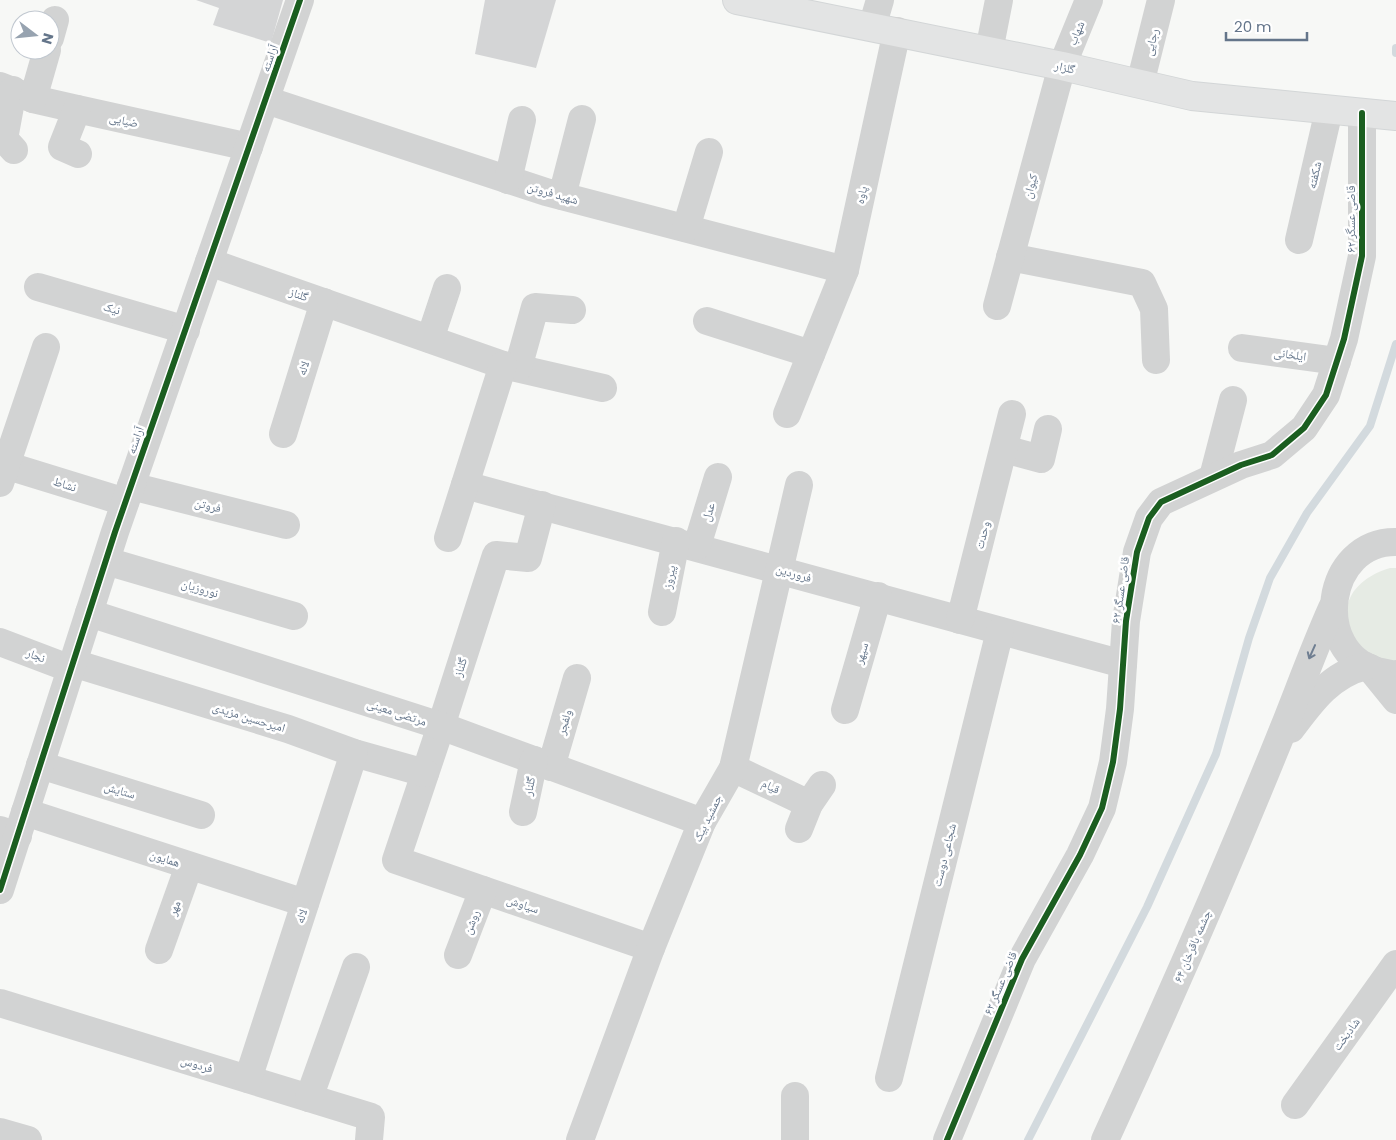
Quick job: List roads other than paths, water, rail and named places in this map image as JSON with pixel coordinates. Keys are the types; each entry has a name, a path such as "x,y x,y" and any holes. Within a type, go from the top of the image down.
{"main road":[{"name":"گلزار","path":"745,1 1062,66 1192,96 1396,116"}],"street":[{"name":"آراسته","path":"0,890 14,826 40,766 128,494 300,0"},
{"name":"پاوه","path":"787,414 845,270 885,29 880,0"},
{"path":"989,51 1000,0"},
{"name":"شهاب","path":"1062,66 1089,0"},
{"name":"رجایی","path":"1140,84 1161,0"},
{"path":"14,150 4,139 16,92 40,60"},
{"name":"کیوان","path":"997,306 1062,66"},
{"name":"ضیایی","path":"16,92 77,109 249,147"},
{"name":"شهید فروتن","path":"266,100 562,196 845,270"},
{"path":"77,109 62,147 78,154"},
{"name":"شکفته","path":"1299,240 1329,110"},
{"name":"قاضی عسگر ۶۲","path":"947,1140 1022,959 1080,855 1102,808 1113,762 1126,621 1137,552 1149,518 1161,502 1213,477 1272,455 1304,428 1326,395 1338,361 1362,256 1362,113"},
{"path":"562,196 582,119"},
{"path":"508,180 522,120"},
{"path":"686,228 709,152"},
{"path":"1010,257 1142,283 1154,309 1156,360"},
{"name":"گلناز","path":"209,262 511,367 603,388"},
{"name":"نیک","path":"38,287 186,330"},
{"path":"430,339 447,288"},
{"name":"لاله","path":"282,434 324,302"},
{"path":"448,538 465,485 535,307 572,310"},
{"path":"707,321 811,354"},
{"name":"نشاط","path":"46,346 2,474 128,494"},
{"name":"ایلخانی","path":"1242,348 1338,361"},
{"path":"1213,477 1233,400"},
{"name":"وحدت","path":"960,620 1012,414"},
{"path":"1004,449 1041,459 1048,429"},
{"name":"عدل","path":"687,544 718,477"},
{"name":"فروردین","path":"465,485 779,568 1123,664"},
{"name":"جمشید بیک","path":"580,1140 651,948 702,822 733,768 799,485"},
{"name":"فروتن","path":"128,494 286,525"},
{"name":"گلناز","path":"396,860 496,555 528,558 542,505"},
{"path":"1275,750 1309,658 1332,608 1336,587 1344,570 1357,557 1372,547 1394,541"},
{"name":"پیروز","path":"662,612 687,544"},
{"name":"نوروزیان","path":"106,561 294,616"},
{"name":"سپهر","path":"845,710 878,596"},
{"path":"1332,608 1334,626 1341,642 1352,656 1368,667 1396,700"},
{"name":"مرتضی معینی","path":"89,613 441,726 702,822"},
{"name":"شجاعی دوست","path":"889,1078 1000,631"},
{"name":"نجار","path":"0,642 72,666"},
{"name":"امیرحسین مزیدی","path":"72,666 288,729 354,753 426,773"},
{"path":"1275,750 1309,705 1335,678 1368,667 1396,674"},
{"name":"ولفجر","path":"543,764 577,678"},
{"name":"چشمه باقرخان ۶۴","path":"1105,1140 1162,1016 1275,750"},
{"name":"لاله","path":"248,1079 354,753"},
{"name":"گلنار","path":"523,812 543,764"},
{"name":"ستایش","path":"40,766 201,815"},
{"name":"قیام","path":"733,768 816,795 799,829"},
{"name":"همایون","path":"14,826 190,866 305,904"},
{"name":"سیاوش","path":"396,860 651,948"},
{"name":"مهر","path":"159,950 190,866"},
{"name":"روشن","path":"458,955 483,890"},
{"name":"شادبخت","path":"1295,1104 1396,964"},
{"path":"309,1098 356,966"},
{"name":"فردوس","path":"0,1003 371,1116 369,1140"},
{"path":"795,1096 795,1140"},
{"path":"0,1132 28,1140"}],"waterway":[{"path":"1396,48 1396,53"},
{"path":"1028,1140 1147,907 1216,754 1249,638 1270,578 1307,513 1370,426 1396,344"}]}
